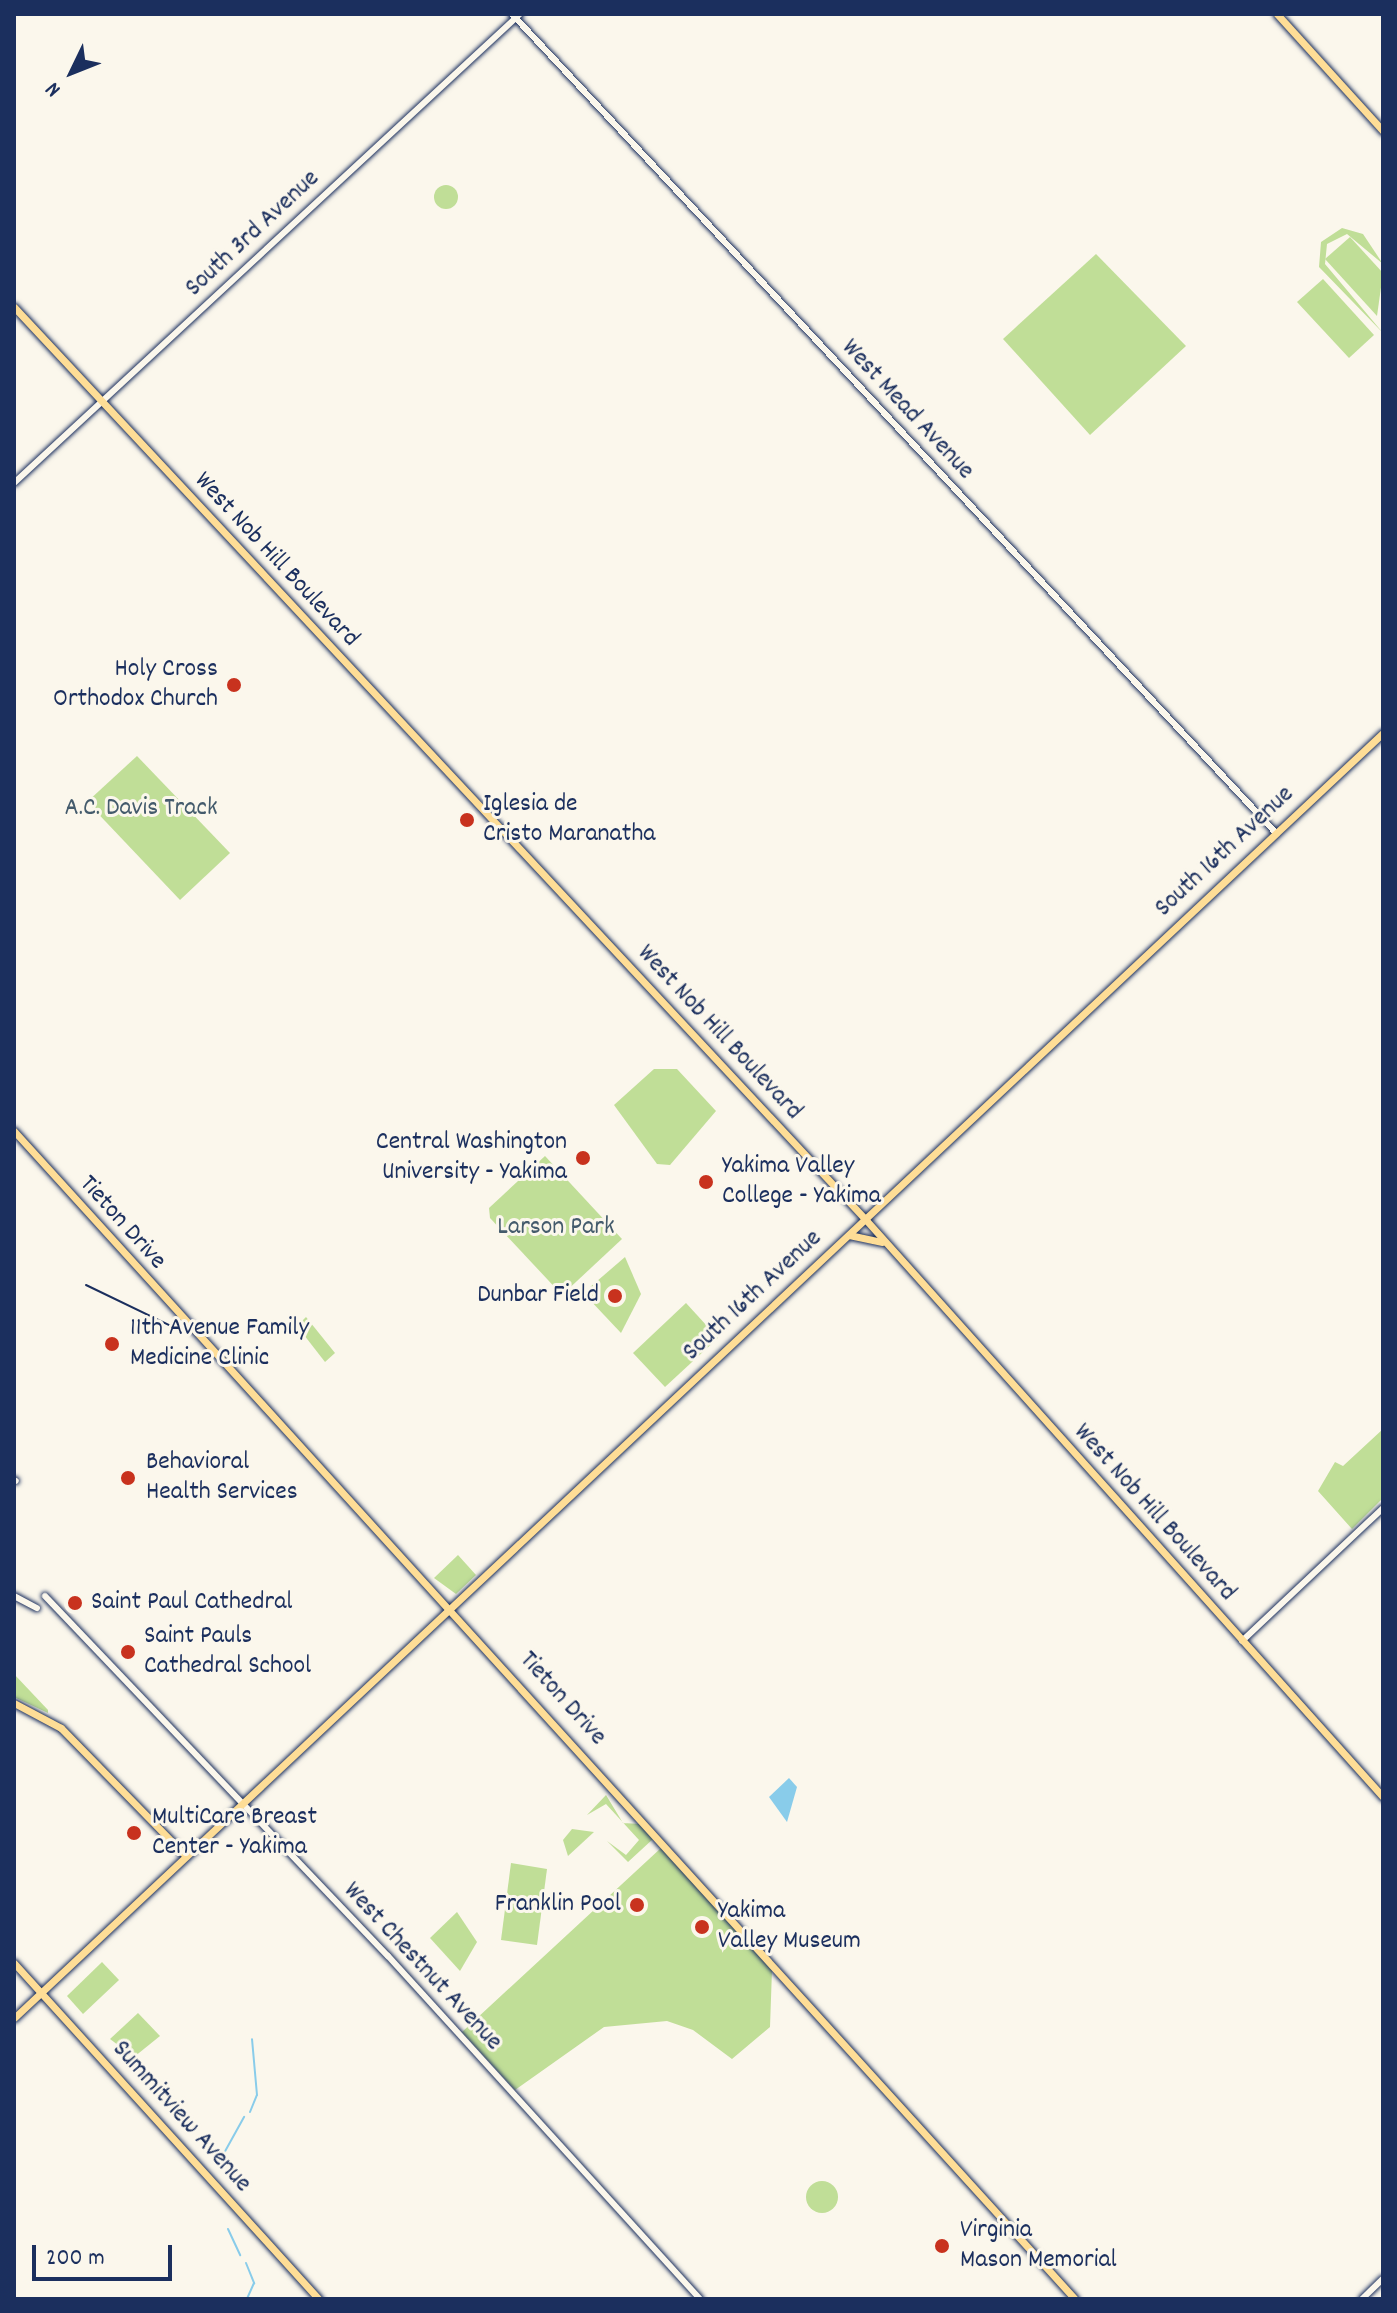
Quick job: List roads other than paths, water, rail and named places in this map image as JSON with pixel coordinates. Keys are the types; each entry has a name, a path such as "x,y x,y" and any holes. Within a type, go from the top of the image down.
{"main road":[{"path":"1277,14 1383,131"},
{"name":"West Nob Hill Boulevard","path":"14,307 866,1220 1383,1797"},
{"name":"South 16th Avenue","path":"14,2018 1383,733"},
{"name":"Tieton Drive","path":"14,1131 451,1606 1075,2299"},
{"path":"848,1236 884,1243"},
{"path":"14,1703 61,1728 186,1856"},
{"name":"Summitview Avenue","path":"14,1963 319,2299"}],"street":[{"name":"South 3rd Avenue","path":"14,483 516,15"},
{"name":"West Mead Avenue","path":"516,15 1275,832"},
{"path":"1242,1641 1383,1508"},
{"path":"14,1596 37,1608"},
{"name":"West Chestnut Avenue","path":"45,1596 700,2299"},
{"path":"1362,2299 1383,2279"}],"water":[{"path":"789,1778 797,1787 787,1822 769,1797"}],"waterway":[{"path":"250,2112 257,2095 252,2039"},
{"path":"218,2164 244,2117"},
{"path":"228,2229 240,2255"},
{"path":"246,2263 254,2283 247,2299"}],"tram line":[{"path":"86,1285 173,1327"}],"place":[{"name":"Holy Cross Orthodox Church","path":"234,685"},
{"name":"Iglesia de Cristo Maranatha","path":"467,820"},
{"name":"Central Washington University - Yakima","path":"583,1158"},
{"name":"Yakima Valley College - Yakima","path":"706,1182"},
{"name":"Dunbar Field","path":"615,1296"},
{"name":"11th Avenue Family Medicine Clinic","path":"112,1344"},
{"name":"Behavioral Health Services","path":"128,1478"},
{"name":"Saint Paul Cathedral","path":"75,1603"},
{"name":"Saint Pauls Cathedral School","path":"128,1652"},
{"name":"MultiCare Breast Center - Yakima","path":"134,1833"},
{"name":"Franklin Pool","path":"637,1905"},
{"name":"Yakima Valley Museum","path":"702,1927"},
{"name":"Virginia Mason Memorial","path":"942,2246"}],"park label":[{"name":"A.C. Davis Track","path":"141,809"},
{"name":"Larson Park","path":"556,1228"}]}
